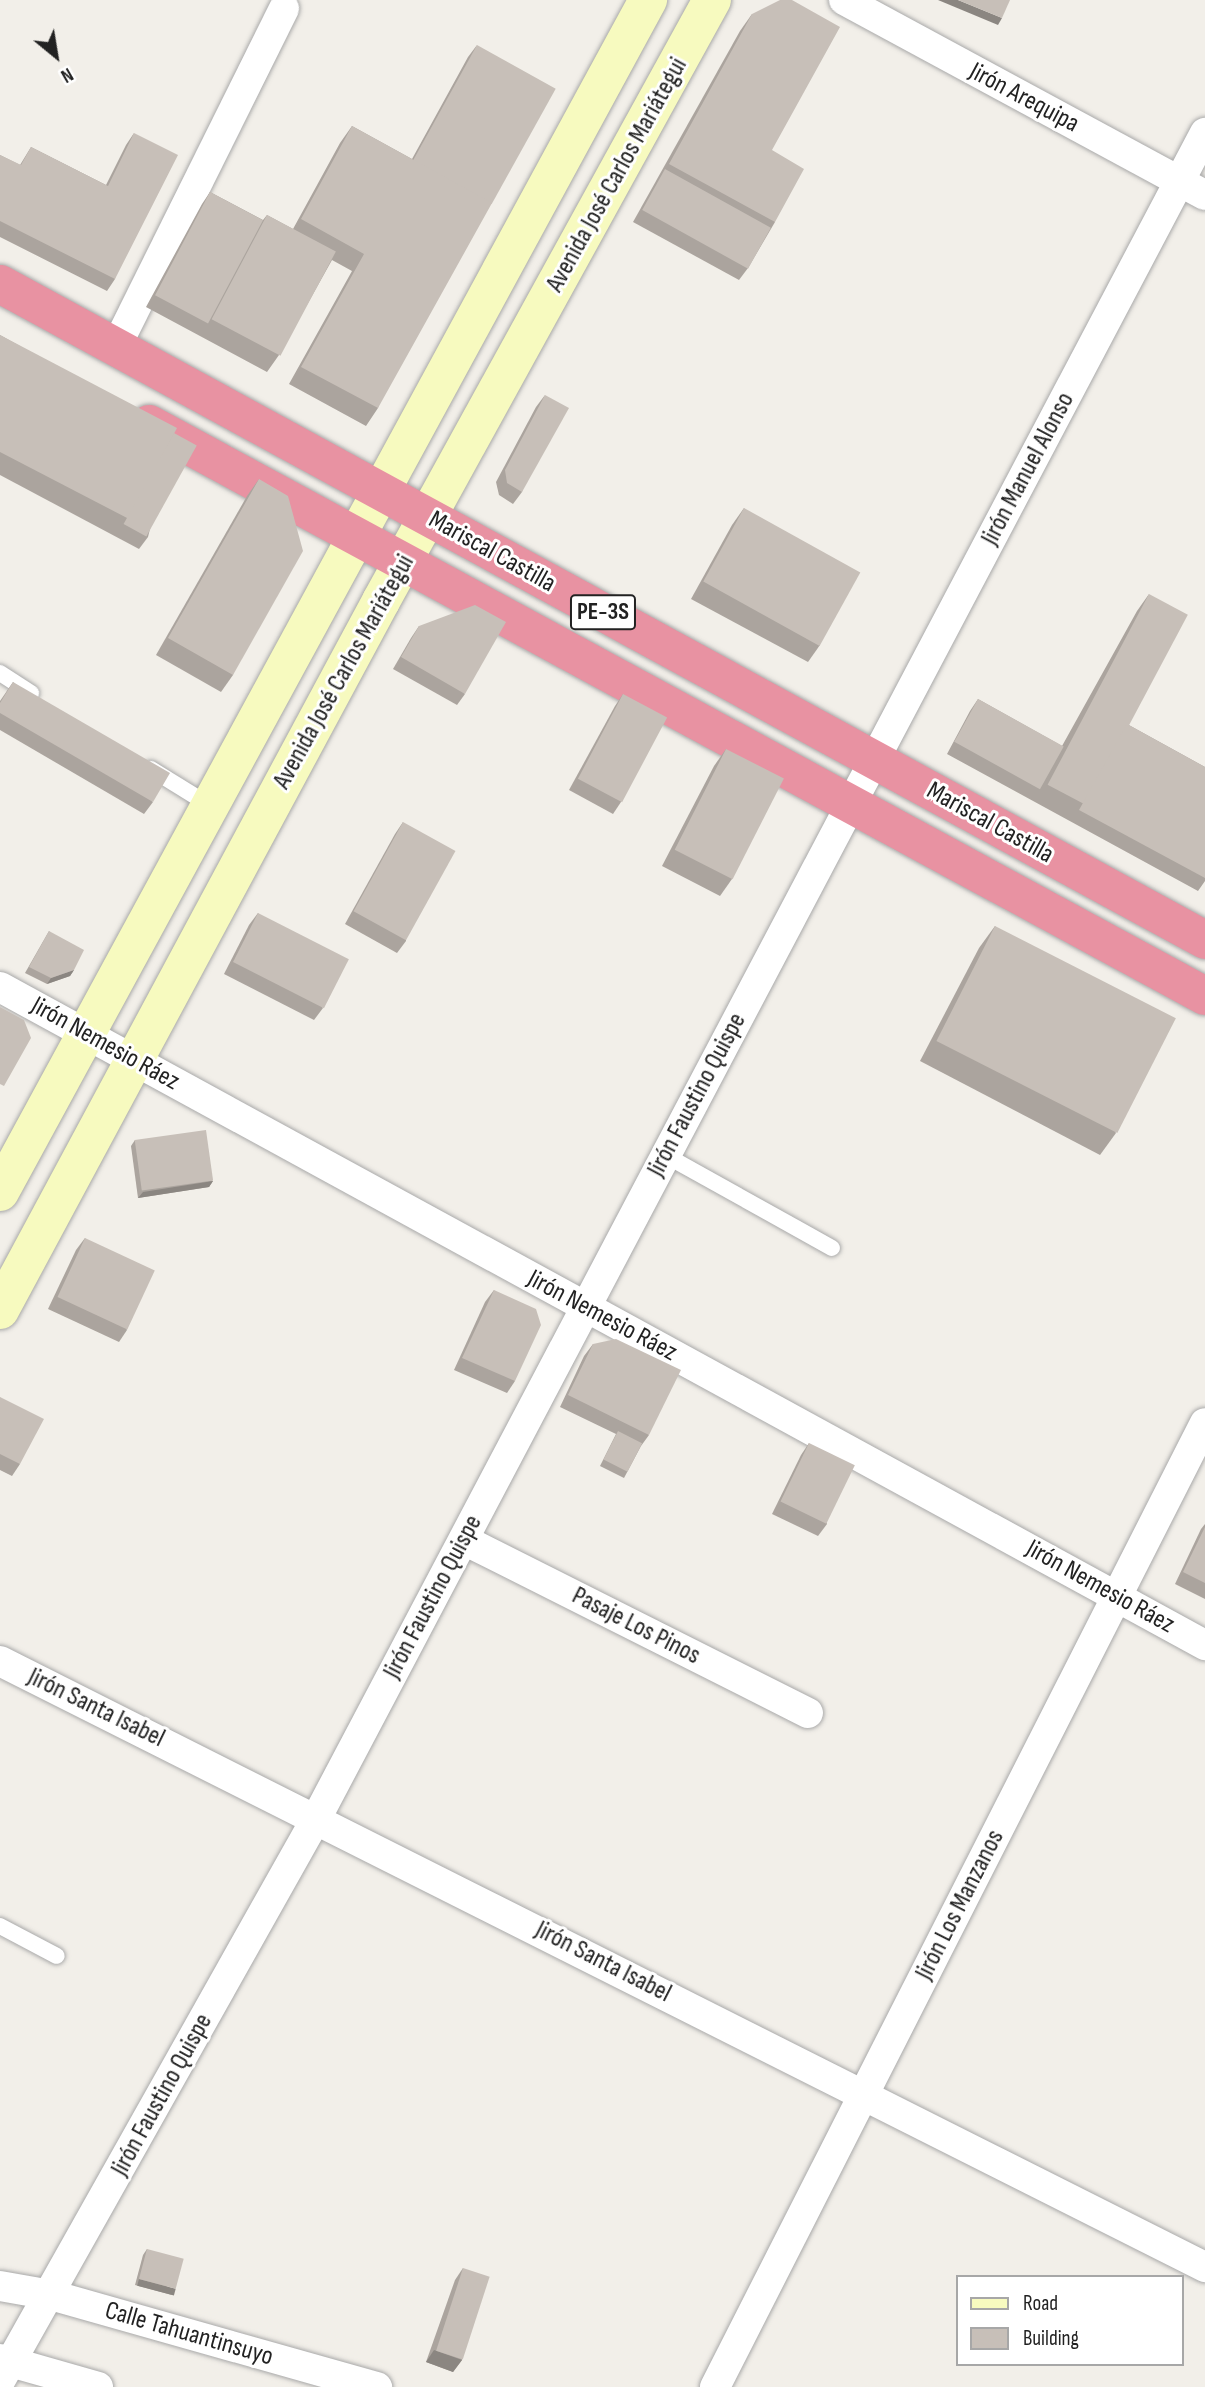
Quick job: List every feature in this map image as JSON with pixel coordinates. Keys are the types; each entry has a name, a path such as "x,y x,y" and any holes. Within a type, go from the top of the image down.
{"highway":[{"name":"Mariscal Castilla","path":"0,284 1205,940"},
{"name":"Mariscal Castilla","path":"120,408 403,564 1205,996"}],"main road":[{"name":"Avenida José Carlos Mariátegui","path":"0,1192 648,0"},
{"name":"Avenida José Carlos Mariátegui","path":"0,1310 403,564 712,0"}],"street":[{"name":"Jirón Arequipa","path":"844,0 1192,188"},
{"path":"116,347 284,8"},
{"name":"Jirón Manuel Alonso","path":"850,804 1192,188 1205,132"},
{"name":"Jirón Faustino Quispe","path":"4,2368 51,2295 317,1817 850,804"},
{"name":"Jirón Nemesio Ráez","path":"0,987 87,1032 1205,1645"},
{"name":"Jirón Los Manzanos","path":"715,2387 1205,1423"},
{"name":"Pasaje Los Pinos","path":"464,1540 808,1713"},
{"name":"Jirón Santa Isabel","path":"0,1661 317,1817 1205,2267"},
{"name":"Calle Tahuantinsuyo","path":"0,2286 51,2295 377,2387"},
{"path":"4,2368 97,2387"}],"lane":[{"path":"0,673 47,703"},
{"path":"140,762 211,806"},
{"path":"665,1155 832,1248"},
{"path":"0,1926 57,1956"}],"building":[{"path":"780,0 792,0 840,27 772,150 804,169 775,222 669,164 752,14"},
{"path":"958,0 1010,0 1002,18"},
{"path":"477,45 556,89 492,204 413,160"},
{"path":"352,126 492,203 378,408 301,367 364,254 301,219"},
{"path":"134,133 178,155 115,279 0,221 0,155 21,165 31,147 108,186"},
{"path":"665,169 771,228 748,269 642,210"},
{"path":"210,192 263,220 208,323 155,295"},
{"path":"267,215 336,252 280,356 212,319"},
{"path":"0,335 177,428 129,519 0,452"},
{"path":"545,395 569,408 522,492 507,483 505,470"},
{"path":"174,433 197,446 146,537 124,524"},
{"path":"259,479 288,496 303,551 233,675 168,638"},
{"path":"744,508 860,572 820,646 703,581"},
{"path":"1149,594 1188,615 1086,805 1048,785"},
{"path":"475,605 506,622 465,694 401,657 419,626"},
{"path":"13,682 170,773 153,802 0,713 0,703"},
{"path":"623,694 667,717 622,802 578,779"},
{"path":"978,699 1064,747 1040,789 954,742"},
{"path":"1127,724 1205,767 1205,878 1079,810"},
{"path":"726,749 784,779 733,879 675,850"},
{"path":"403,822 455,851 406,940 354,911"},
{"path":"258,913 349,959 324,1008 233,962"},
{"path":"995,926 1176,1018 1117,1133 936,1041"},
{"path":"49,931 84,950 74,970 51,978 29,967"},
{"path":"0,1007 24,1020 31,1038 4,1086 0,1084"},
{"path":"206,1130 213,1181 142,1191 135,1140"},
{"path":"85,1238 155,1271 127,1329 58,1297"},
{"path":"494,1290 536,1309 541,1325 515,1381 462,1358"},
{"path":"616,1339 681,1370 649,1435 568,1395 593,1344"},
{"path":"0,1397 44,1419 20,1464 0,1454"},
{"path":"618,1431 642,1443 628,1472 603,1460"},
{"path":"809,1443 855,1465 826,1524 781,1501"},
{"path":"1205,1527 1205,1583 1183,1572"},
{"path":"147,2249 184,2259 176,2289 139,2279"},
{"path":"463,2268 490,2277 463,2359 436,2351"}]}
